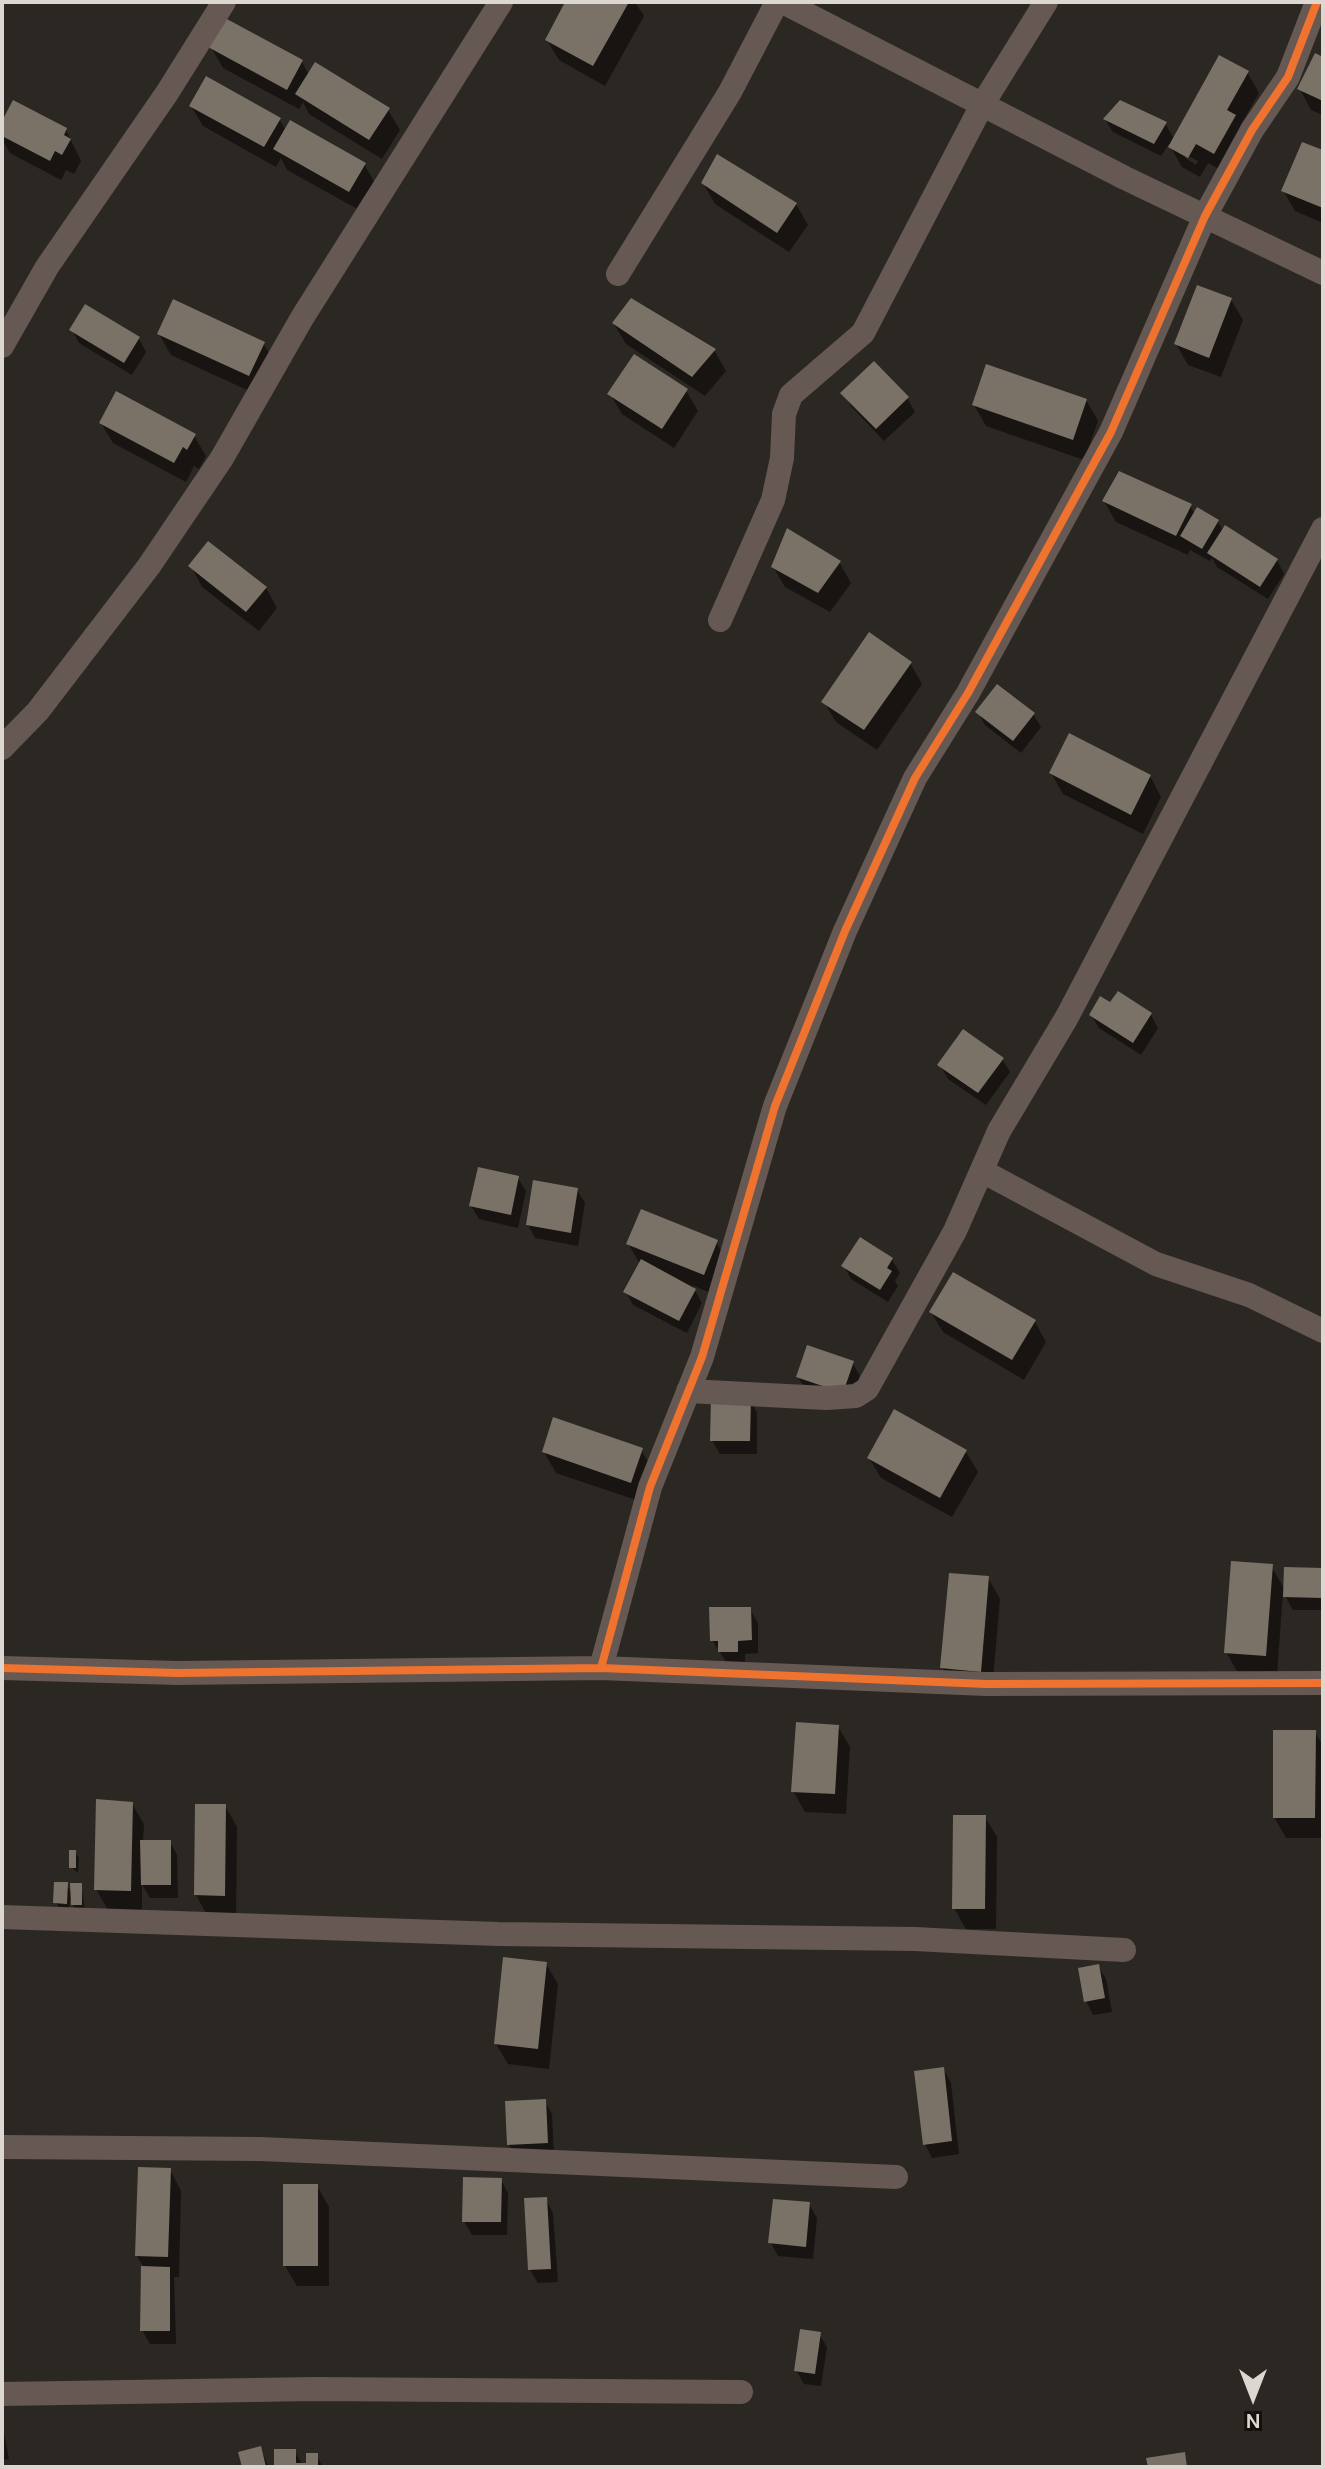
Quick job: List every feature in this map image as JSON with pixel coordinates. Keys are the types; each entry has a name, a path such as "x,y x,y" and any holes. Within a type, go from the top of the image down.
{"street":[{"path":"2,346 47,267 167,93 224,2"},
{"path":"2,748 38,711 149,566 222,458 302,318 501,2"},
{"path":"618,274 730,92 780,2 1323,273"},
{"path":"720,620 773,500 782,458 784,414 791,395 863,333 982,105 1046,2"},
{"path":"601,1668 650,1487 702,1357 775,1106 845,931 915,778 968,693 1111,432 1205,216 1252,130 1288,77 1317,2"},
{"path":"688,1391 826,1398 856,1396 867,1389 955,1231 999,1131 1067,1017 1323,529"},
{"path":"982,1171 1156,1264 1249,1295 1323,1331"},
{"path":"2,1668 177,1673 601,1668 986,1684 1323,1683"},
{"path":"2,1917 498,1934 915,1939 1124,1950"},
{"path":"2,2147 260,2149 896,2177"},
{"path":"2,2394 315,2389 741,2392"}],"building":[{"path":"565,2 629,2 593,66 545,40"},
{"path":"225,18 303,60 287,90 208,47"},
{"path":"1315,53 1323,57 1323,101 1297,89"},
{"path":"1219,55 1249,71 1227,110 1236,115 1214,154 1196,144 1188,158 1168,147"},
{"path":"315,62 390,108 369,140 295,94"},
{"path":"206,76 281,118 264,147 189,106"},
{"path":"13,100 67,128 64,135 71,139 62,155 55,151 50,161 2,136 2,121"},
{"path":"1120,100 1167,122 1154,144 1103,119"},
{"path":"290,120 366,163 349,192 273,149"},
{"path":"1302,142 1323,150 1323,208 1281,191"},
{"path":"717,154 797,203 777,233 701,183"},
{"path":"1197,285 1232,298 1209,358 1174,344"},
{"path":"631,298 716,349 692,377 612,323"},
{"path":"173,299 265,342 249,376 157,334"},
{"path":"85,304 140,337 124,363 69,330"},
{"path":"634,354 688,389 662,429 607,394"},
{"path":"874,361 909,397 876,429 840,393"},
{"path":"986,364 1087,399 1073,440 972,405"},
{"path":"116,391 196,434 187,450 183,447 174,463 99,423"},
{"path":"1119,471 1192,504 1176,536 1102,501"},
{"path":"1197,507 1219,520 1202,549 1180,536"},
{"path":"1225,525 1278,559 1260,587 1207,553"},
{"path":"787,528 841,561 818,593 771,567"},
{"path":"208,541 267,587 246,612 188,566"},
{"path":"869,632 912,662 864,730 821,702"},
{"path":"997,684 1035,713 1013,741 975,712"},
{"path":"1069,733 1151,775 1131,815 1049,773"},
{"path":"1118,991 1152,1013 1133,1043 1089,1015 1100,996 1110,1002"},
{"path":"963,1029 1004,1058 978,1093 937,1065"},
{"path":"478,1167 519,1176 511,1215 469,1206"},
{"path":"533,1180 578,1188 571,1233 526,1225"},
{"path":"641,1209 718,1240 704,1275 626,1244"},
{"path":"860,1237 893,1258 887,1268 892,1271 880,1290 841,1266"},
{"path":"641,1259 696,1289 679,1321 623,1292"},
{"path":"953,1272 1036,1320 1012,1360 929,1312"},
{"path":"807,1345 854,1361 843,1393 796,1377"},
{"path":"711,1397 751,1398 750,1441 710,1441"},
{"path":"894,1409 967,1450 940,1498 867,1458"},
{"path":"553,1417 643,1448 631,1483 542,1452"},
{"path":"1231,1561 1273,1564 1266,1656 1224,1653"},
{"path":"1284,1567 1323,1568 1323,1598 1283,1597"},
{"path":"949,1573 989,1576 981,1672 940,1668"},
{"path":"709,1607 751,1607 752,1640 738,1641 738,1652 718,1652 718,1641 710,1641"},
{"path":"796,1722 839,1725 835,1794 791,1792"},
{"path":"1273,1730 1316,1730 1315,1818 1273,1818"},
{"path":"96,1799 133,1802 131,1891 94,1890"},
{"path":"195,1804 226,1804 225,1896 194,1895"},
{"path":"953,1815 986,1815 985,1909 952,1909"},
{"path":"140,1840 171,1840 171,1885 141,1885"},
{"path":"69,1850 76,1850 76,1868 69,1868"},
{"path":"54,1882 68,1882 67,1904 53,1903"},
{"path":"70,1883 82,1883 82,1905 71,1905"},
{"path":"503,1957 547,1962 538,2049 494,2044"},
{"path":"1099,1964 1105,1998 1084,2002 1078,1968"},
{"path":"944,2067 952,2141 923,2145 914,2071"},
{"path":"546,2099 548,2143 507,2145 505,2101"},
{"path":"138,2167 171,2168 168,2257 135,2256"},
{"path":"463,2177 502,2178 501,2222 462,2222"},
{"path":"283,2184 318,2184 318,2266 283,2266"},
{"path":"547,2197 551,2269 528,2270 524,2198"},
{"path":"773,2199 810,2202 806,2247 768,2243"},
{"path":"141,2266 170,2267 170,2331 140,2331"},
{"path":"800,2329 821,2332 815,2374 794,2371"},
{"path":"261,2446 266,2467 242,2467 238,2452"},
{"path":"274,2449 296,2449 296,2463 306,2463 306,2453 318,2453 318,2467 274,2467"},
{"path":"1185,2452 1187,2467 1148,2467 1146,2458"}],"cycle path":[{"path":"601,1668 650,1487 702,1357 775,1106 845,931 915,778 968,693 1111,432 1205,216 1252,130 1288,77 1317,2"},
{"path":"2,1668 177,1673 601,1668 986,1684 1323,1683"}]}
